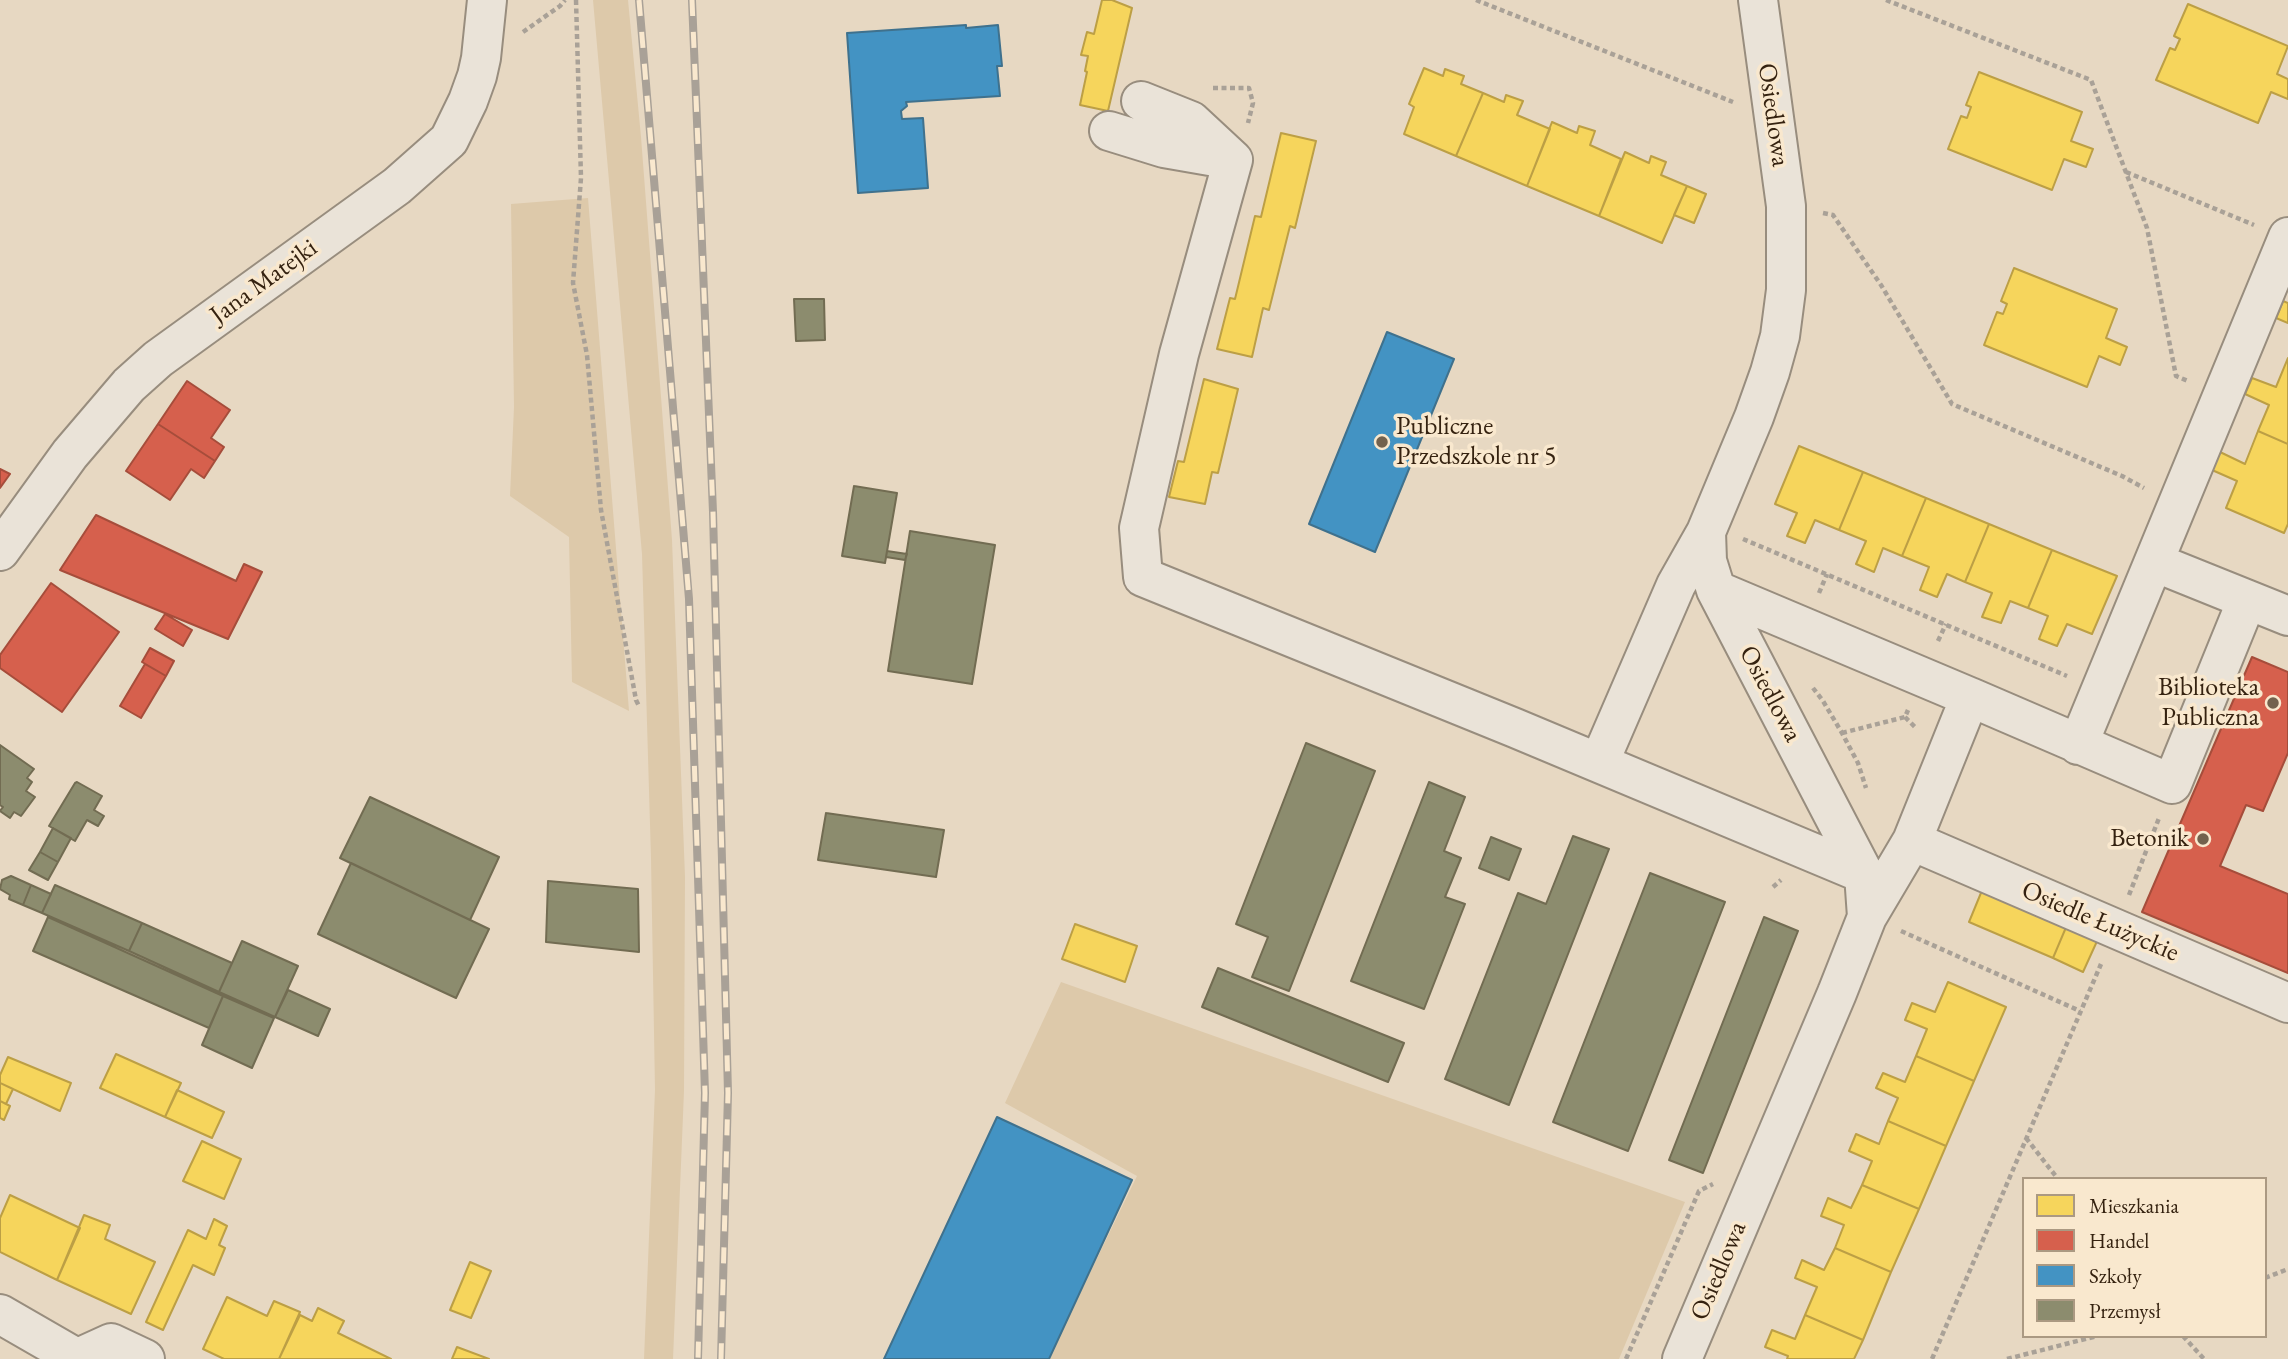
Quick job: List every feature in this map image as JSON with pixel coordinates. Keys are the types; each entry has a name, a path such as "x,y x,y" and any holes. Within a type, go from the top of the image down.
{"street":[{"name":"Jana Matejki","path":"0,551 70,454 129,385 158,359 397,186 449,140 477,76 487,0"},
{"name":"Osiedlowa","path":"1682,1359 1832,1006 1878,921 1864,874 1716,590 1707,561 1707,528 1770,372 1780,336 1786,290 1786,206 1758,0"},
{"path":"1141,101 1241,143"},
{"path":"1109,131 1164,148 1241,143"},
{"path":"1241,143 1179,354 1139,528 1143,577 1864,874"},
{"path":"2078,745 2288,238"},
{"path":"1599,763 1676,585 1707,528"},
{"path":"2154,562 2288,616"},
{"path":"1716,590 2172,784 2247,600"},
{"path":"1878,921 1970,697"},
{"name":"Osiedle Łużyckie","path":"1912,841 2288,1003"},
{"path":"0,1314 71,1357 111,1343 145,1359"}],"path":[{"path":"576,0 581,178 573,283 587,355 601,510 639,706"},
{"path":"1476,0 1734,102"},
{"path":"1886,0 2091,80 2147,228 2176,376 2221,396"},
{"path":"1208,88 1248,88 1253,103 1241,143"},
{"path":"2125,171 2288,238"},
{"path":"1814,211 1833,215 1881,285 1952,404 2122,476 2176,504"},
{"path":"1707,528 1827,574 2101,690"},
{"path":"1805,628 1827,574"},
{"path":"1810,685 1824,701 1842,733 1857,763 1869,797"},
{"path":"1932,1359 2116,929 2172,784"},
{"path":"1878,921 2080,1012"},
{"path":"2026,1138 2056,1177"},
{"path":"2267,1277 2288,1269"},
{"path":"2007,1359 2089,1338"},
{"path":"2185,1338 2204,1359"}],"shaded area":[{"path":"593,0 628,0 672,540 685,877 684,1091 673,1359 644,1359 655,1090 642,554"},
{"path":"588,198 629,711 572,682 569,537 510,496 514,407 511,204"},
{"path":"1061,982 1685,1202 1619,1359 1048,1359 1137,1176 1005,1103"}],"building: Mieszkania":[{"path":"1102,0 1112,0 1132,8 1108,111 1080,105 1088,56 1081,55 1087,32 1094,34"},
{"path":"2188,4 2288,46 2277,74 2288,79 2288,99 2271,92 2258,123 2156,80 2170,48 2175,50 2180,39 2174,36"},
{"path":"1424,68 1443,76 1445,69 1464,76 1461,84 1483,93 1456,156 1404,134 1414,107 1409,104"},
{"path":"1979,72 2082,112 2071,141 2093,149 2086,167 2064,159 2052,190 1948,149 1961,116 1967,118 1971,107 1966,105"},
{"path":"1483,93 1504,102 1506,95 1523,101 1517,115 1550,129 1527,186 1456,156"},
{"path":"1552,122 1577,133 1579,126 1595,131 1590,145 1621,159 1599,216 1527,186"},
{"path":"1281,133 1316,141 1295,228 1290,226 1269,310 1263,308 1252,357 1217,349 1230,298 1235,299 1255,216 1261,217"},
{"path":"1625,152 1649,163 1651,156 1666,162 1661,175 1687,186 1662,243 1599,216"},
{"path":"1687,186 1706,194 1694,223 1674,215"},
{"path":"2014,268 2117,309 2106,338 2127,347 2120,365 2099,356 2087,387 1984,345 1997,312 2003,314 2007,304 2001,301"},
{"path":"2283,301 2288,303 2288,323 2276,318"},
{"path":"2288,358 2288,444 2258,431 2269,405 2245,394 2252,378 2276,387"},
{"path":"1204,379 1238,389 1218,473 1212,472 1205,504 1169,497 1178,461 1184,462"},
{"path":"2258,431 2288,444 2288,524 2284,533 2226,508 2237,481 2212,470 2220,452 2245,464"},
{"path":"1799,446 1863,472 1839,530 1815,520 1805,543 1787,536 1797,513 1775,504"},
{"path":"1863,472 1926,498 1902,556 1883,548 1874,572 1856,564 1866,541 1839,530"},
{"path":"1926,498 1989,524 1965,582 1947,574 1937,597 1920,590 1929,567 1902,556"},
{"path":"1989,524 2052,550 2028,608 2010,601 2001,623 1982,617 1992,593 1965,582"},
{"path":"2052,550 2117,576 2092,634 2067,624 2057,646 2039,639 2048,616 2028,608"},
{"path":"1983,888 2067,925 2053,958 1969,922"},
{"path":"1075,924 1137,946 1125,982 1062,959"},
{"path":"2067,925 2098,939 2083,972 2053,958"},
{"path":"1948,982 2006,1007 1974,1081 1916,1056 1927,1029 1905,1020 1912,1003 1935,1012"},
{"path":"116,1054 181,1083 165,1117 100,1088"},
{"path":"1916,1056 1974,1081 1946,1146 1888,1121 1898,1098 1876,1088 1883,1073 1905,1082"},
{"path":"8,1057 71,1083 60,1111 0,1083 0,1075"},
{"path":"0,1083 13,1089 6,1104 0,1101"},
{"path":"177,1090 224,1112 212,1138 165,1117"},
{"path":"0,1101 10,1106 4,1120 0,1118"},
{"path":"1888,1121 1946,1146 1919,1209 1862,1185 1872,1161 1849,1151 1856,1134 1879,1144"},
{"path":"202,1141 241,1159 224,1199 183,1181"},
{"path":"1862,1185 1919,1209 1891,1272 1835,1248 1844,1225 1821,1216 1828,1198 1851,1208"},
{"path":"10,1195 80,1228 57,1280 0,1252 0,1218"},
{"path":"84,1215 110,1225 105,1239 155,1262 131,1314 57,1280"},
{"path":"214,1219 227,1226 219,1245 225,1248 214,1275 193,1265 163,1330 146,1322 188,1230 206,1239"},
{"path":"1835,1248 1891,1272 1863,1340 1805,1315 1817,1287 1795,1278 1802,1260 1824,1270"},
{"path":"470,1262 491,1271 471,1318 450,1310"},
{"path":"227,1297 267,1316 274,1301 300,1312 279,1359 224,1359 203,1349"},
{"path":"318,1308 344,1321 338,1333 391,1359 279,1359 300,1315 312,1321"},
{"path":"1805,1315 1863,1340 1854,1359 1787,1359 1788,1356 1765,1347 1772,1330 1795,1339"},
{"path":"457,1347 489,1359 452,1359"}],"building: Handel":[{"path":"187,381 230,410 211,438 224,447 215,461 158,424"},
{"path":"158,424 215,461 204,478 191,469 170,500 126,471"},
{"path":"0,469 10,474 0,488"},
{"path":"96,515 236,581 244,564 262,572 228,639 60,570"},
{"path":"51,583 119,632 62,712 0,668 0,655"},
{"path":"165,614 192,630 183,646 155,629"},
{"path":"150,648 174,661 166,676 142,662"},
{"name":"Betonik","path":"2252,657 2288,672 2288,753 2263,811 2246,805 2220,866 2288,894 2288,973 2142,912"},
{"path":"145,664 166,676 141,718 120,706"}],"building: Szkoły":[{"path":"966,25 966,28 998,25 1002,66 997,66 1000,96 906,102 907,106 901,111 902,119 923,118 928,188 858,193 847,33"},
{"name":"Publiczne Przedszkole nr 5","path":"1387,332 1454,359 1375,552 1309,524"},
{"path":"997,1117 1132,1180 1049,1359 884,1359"}],"building: Przemysł":[{"path":"794,299 824,299 825,340 796,341"},
{"path":"854,486 897,493 885,563 842,556"},
{"path":"910,531 995,545 972,684 888,671"},
{"path":"887,551 907,554 905,560 886,557"},
{"path":"1306,743 1375,771 1289,991 1252,977 1268,937 1236,924"},
{"path":"0,745 34,769 27,778 32,782 26,791 35,797 21,816 14,812 10,818 0,811 3,807 0,805"},
{"path":"77,782 102,796 94,810 104,816 98,826 87,820 75,841 49,826"},
{"path":"1429,782 1465,797 1444,851 1461,858 1445,897 1465,904 1424,1009 1351,981"},
{"path":"370,797 499,857 470,920 340,858"},
{"path":"826,813 944,830 936,877 818,860"},
{"path":"53,828 71,838 58,862 40,852"},
{"path":"1573,836 1609,849 1509,1105 1445,1079 1518,893 1546,904"},
{"path":"1491,837 1521,849 1509,880 1479,868"},
{"path":"40,852 58,862 48,880 29,870"},
{"path":"351,863 489,929 456,998 318,934"},
{"path":"1650,873 1725,902 1628,1151 1553,1122"},
{"path":"11,876 31,885 23,905 9,899 10,895 0,889 2,880"},
{"path":"548,881 638,889 639,952 546,942"},
{"path":"31,885 51,894 42,913 23,905"},
{"path":"55,885 142,923 129,951 42,913"},
{"path":"48,917 223,996 209,1028 33,951"},
{"path":"1764,917 1798,931 1703,1173 1669,1160"},
{"path":"142,923 232,963 219,992 129,951"},
{"path":"242,941 298,966 275,1017 219,992"},
{"path":"1218,968 1404,1043 1388,1082 1202,1007"},
{"path":"288,990 330,1009 318,1036 275,1017"},
{"path":"223,996 274,1018 252,1068 202,1045"}],"railway":[{"path":"639,0 689,599 705,1093 698,1359"},
{"path":"692,0 713,512 728,1093 721,1359"}],"place":[{"name":"Publiczne Przedszkole nr 5","path":"1382,442"},
{"name":"Biblioteka Publiczna","path":"2273,703"},
{"name":"Betonik","path":"2203,839"}]}
